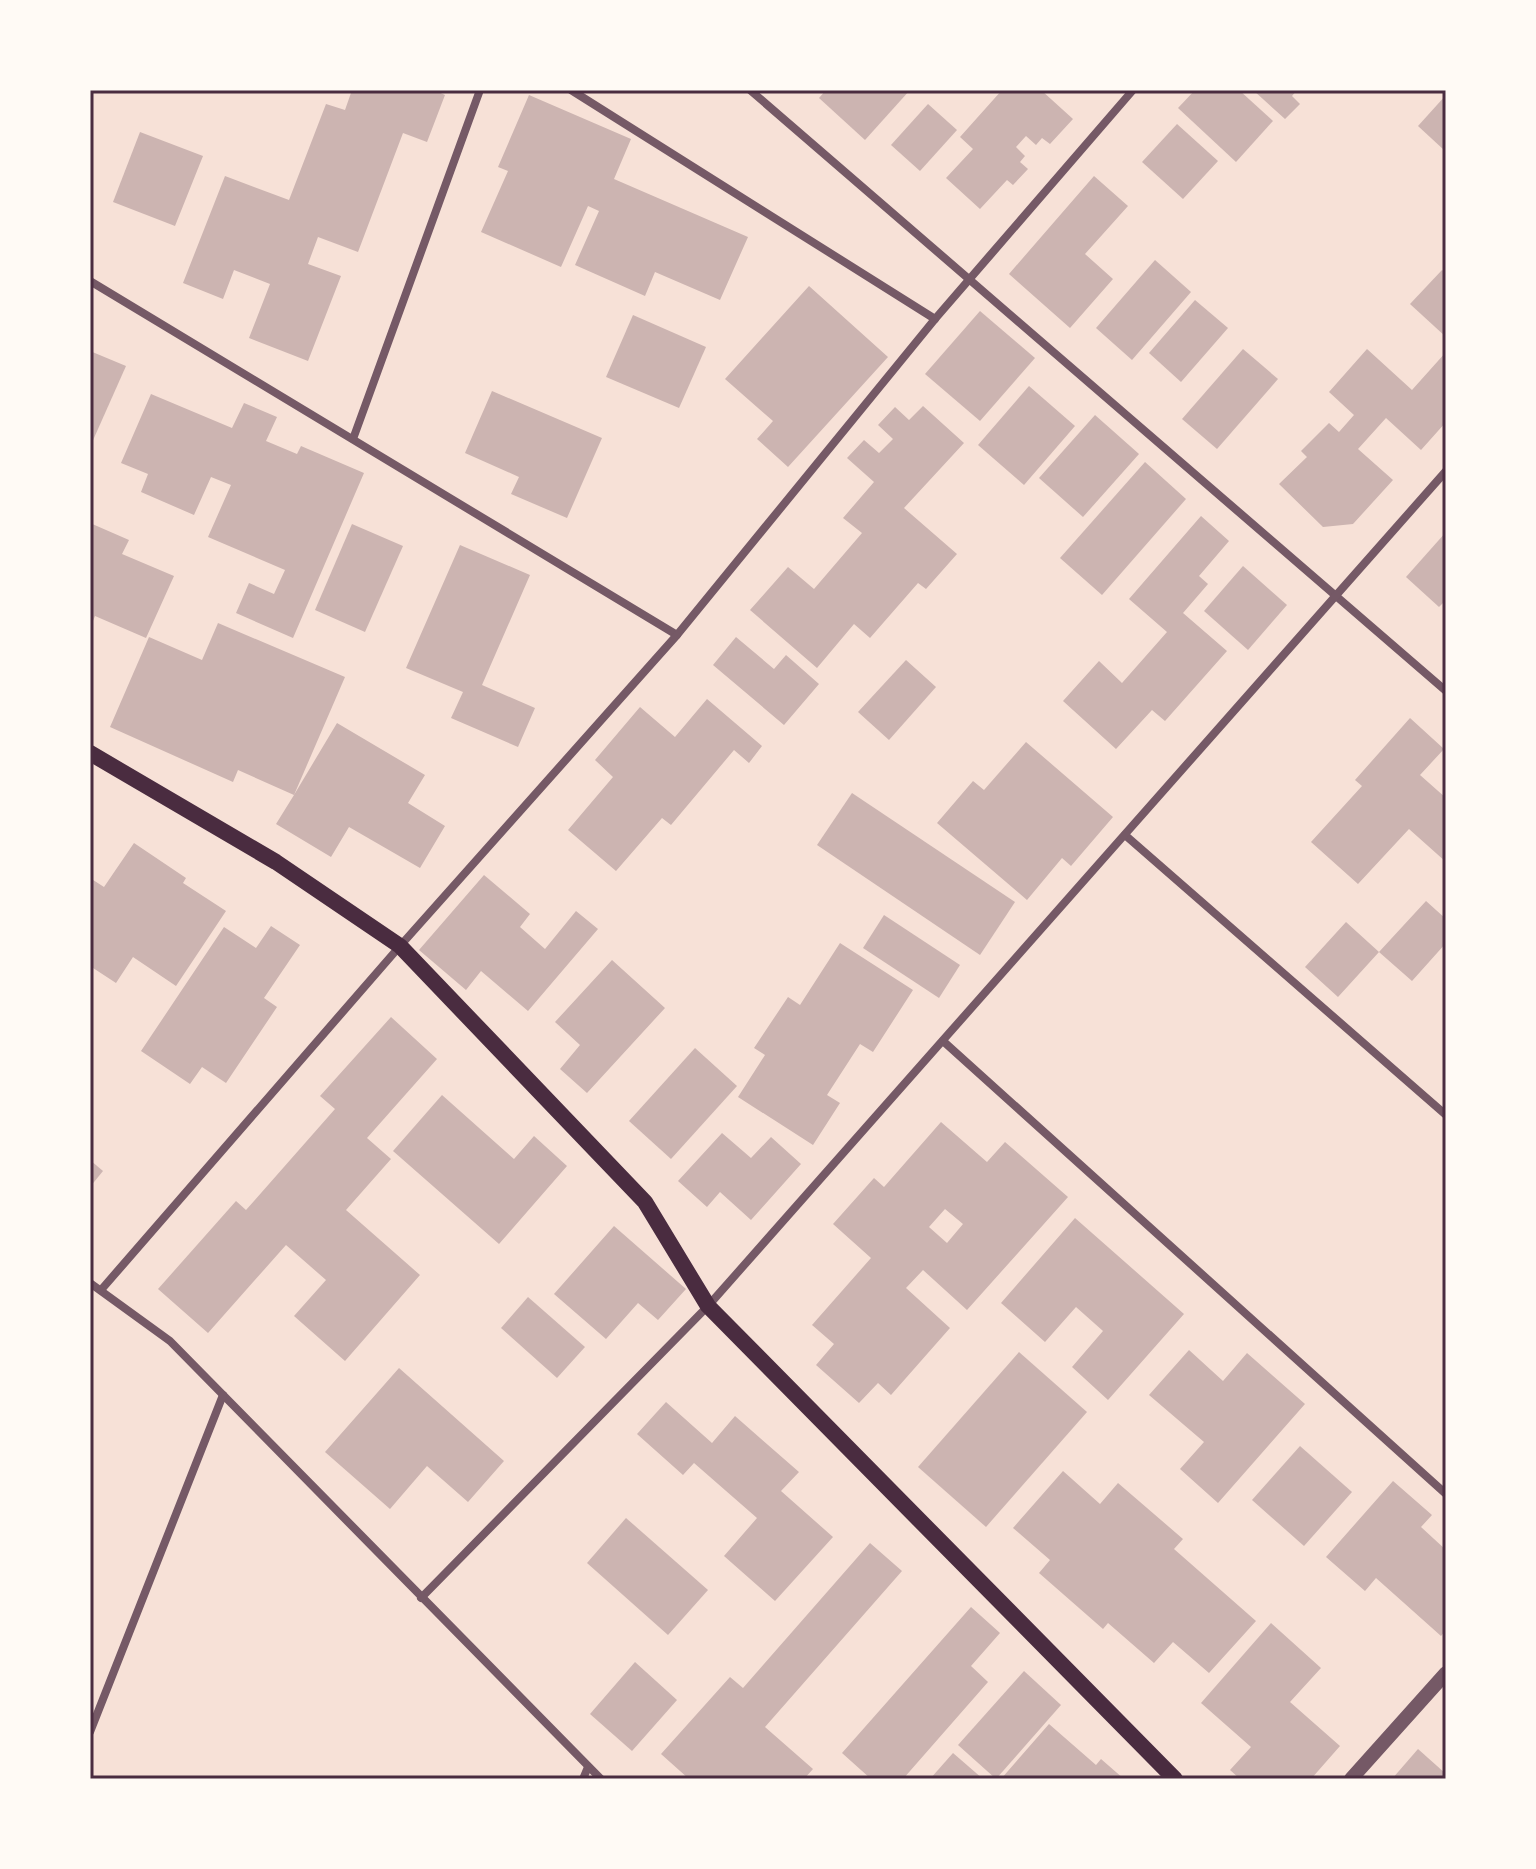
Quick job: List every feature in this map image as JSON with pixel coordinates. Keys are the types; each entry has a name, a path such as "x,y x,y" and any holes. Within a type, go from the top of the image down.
{"main road":[{"path":"90,753 276,862 400,946 645,1202 708,1306 1175,1779"}],"street":[{"path":"353,439 480,90"},
{"path":"571,90 935,319"},
{"path":"750,90 1446,691"},
{"path":"101,1290 400,946 677,635 935,319 1133,90"},
{"path":"90,281 677,635"},
{"path":"421,1598 708,1306 1446,471"},
{"path":"1125,835 1446,1115"},
{"path":"943,1041 1446,1494"},
{"path":"90,1283 170,1341 601,1779"},
{"path":"90,1732 223,1395"},
{"path":"1351,1779 1446,1673"},
{"path":"583,1779 588,1767"}],"building":[{"path":"352,90 434,90 445,95 427,142 403,133 358,252 318,237 308,264 341,276 308,361 249,338 270,284 234,270 223,299 183,283 225,176 289,200 326,104 345,110"},
{"path":"826,90 910,90 865,140 819,98"},
{"path":"1002,90 1041,90 1073,119 1050,144 1042,138 1036,145 1026,136 1016,147 1025,156 1020,162 1028,169 1013,185 1007,180 980,209 946,178 973,149 960,137"},
{"path":"1195,90 1239,90 1273,121 1236,162 1178,108"},
{"path":"1253,90 1297,90 1292,96 1300,104 1285,119"},
{"path":"529,95 631,139 614,179 748,237 720,300 655,272 645,296 575,265 599,211 588,206 561,267 481,232 508,171 498,167"},
{"path":"1446,95 1446,148 1444,150 1418,126"},
{"path":"928,104 957,130 920,171 891,145"},
{"path":"1177,124 1218,161 1183,199 1142,162"},
{"path":"140,132 203,156 175,226 113,202"},
{"path":"1094,176 1128,206 1085,254 1113,279 1070,328 1009,274"},
{"path":"1155,260 1191,292 1132,360 1096,328"},
{"path":"1442,270 1446,273 1446,337 1410,304"},
{"path":"809,286 888,357 788,467 757,439 773,421 725,379"},
{"path":"1195,300 1228,328 1181,382 1149,353"},
{"path":"980,311 1035,358 980,421 925,374"},
{"path":"633,315 706,347 679,408 606,377"},
{"path":"1243,349 1278,379 1217,449 1182,419"},
{"path":"1367,349 1412,390 1446,352 1446,422 1421,450 1386,418 1358,449 1393,480 1353,524 1323,527 1279,484 1307,457 1301,451 1329,423 1339,432 1354,415 1329,392"},
{"path":"90,351 126,366 90,447"},
{"path":"1029,386 1075,426 1024,485 978,445"},
{"path":"492,391 602,438 567,518 511,494 519,477 465,453"},
{"path":"151,394 232,428 244,403 277,417 266,441 297,454 301,446 364,473 293,638 236,613 249,583 274,594 285,570 208,537 231,485 211,477 194,515 141,492 148,474 121,463"},
{"path":"923,406 964,443 904,508 957,554 926,589 918,583 870,638 854,624 817,668 750,610 788,567 814,589 862,533 843,518 874,482 847,458 864,440 879,453 893,439 878,425 895,407 909,420"},
{"path":"1095,415 1139,454 1083,517 1039,478"},
{"path":"1145,462 1186,499 1102,595 1060,558"},
{"path":"1201,516 1229,541 1199,576 1208,584 1183,613 1227,651 1165,721 1152,710 1116,749 1063,701 1099,661 1122,683 1167,632 1129,599"},
{"path":"90,523 129,540 122,554 174,576 146,638 95,616 90,628"},
{"path":"352,524 403,546 365,632 315,610"},
{"path":"1446,532 1446,600 1439,607 1406,577"},
{"path":"460,545 530,575 482,685 535,708 518,747 451,718 463,692 406,668"},
{"path":"1243,566 1287,605 1248,650 1204,611"},
{"path":"218,623 345,677 294,795 238,770 233,782 110,727 149,637 202,660"},
{"path":"736,637 774,669 786,655 819,684 784,725 713,665"},
{"path":"906,660 936,687 889,740 858,712"},
{"path":"707,699 762,746 749,763 734,750 671,825 662,818 616,871 568,830 613,777 595,760 640,707 675,737"},
{"path":"1410,718 1444,749 1420,775 1446,798 1446,862 1409,829 1358,884 1311,842 1362,786 1355,780"},
{"path":"337,723 425,775 408,803 445,826 420,868 349,827 331,857 276,824"},
{"path":"1026,742 1113,817 1071,866 1062,858 1027,900 937,823 973,781 984,790"},
{"path":"852,793 1015,902 980,955 817,845"},
{"path":"134,843 186,878 183,883 226,911 176,986 133,957 116,983 90,966 90,878 104,887"},
{"path":"484,875 530,914 520,927 545,949 576,911 598,929 528,1011 481,971 466,990 419,950"},
{"path":"1426,901 1446,919 1446,943 1412,981 1379,952"},
{"path":"884,915 960,965 939,998 863,948"},
{"path":"1346,922 1379,952 1338,997 1305,967"},
{"path":"271,926 300,945 264,998 277,1007 226,1083 202,1067 190,1084 141,1051 224,927 256,948"},
{"path":"840,943 913,990 873,1052 860,1044 827,1095 840,1103 813,1145 738,1097 765,1055 754,1048 788,997 800,1005"},
{"path":"612,960 665,1008 587,1093 560,1069 580,1045 555,1022"},
{"path":"391,1017 437,1059 367,1138 391,1159 346,1210 420,1275 345,1361 294,1316 326,1280 286,1245 208,1333 158,1289 236,1201 246,1210 335,1109 320,1096"},
{"path":"695,1048 737,1086 671,1159 629,1121"},
{"path":"442,1095 514,1159 534,1136 567,1166 499,1244 393,1151"},
{"path":"941,1122 987,1162 1005,1142 1068,1197 967,1310 923,1270 906,1288 950,1328 891,1395 878,1383 859,1403 816,1365 834,1344 812,1325 871,1258 833,1224 874,1178 884,1187","holes":["945,1209 963,1224 947,1243 929,1227"]},
{"path":"722,1133 751,1158 771,1137 801,1164 751,1220 720,1192 707,1207 678,1181"},
{"path":"90,1160 103,1171 90,1187"},
{"path":"1075,1218 1184,1314 1108,1400 1072,1367 1103,1331 1076,1307 1045,1342 1001,1303"},
{"path":"614,1226 686,1289 658,1320 638,1303 606,1339 554,1294"},
{"path":"528,1297 585,1347 557,1378 501,1328"},
{"path":"1189,1350 1223,1381 1247,1353 1305,1404 1218,1503 1180,1469 1204,1442 1149,1395"},
{"path":"1019,1352 1087,1412 986,1527 918,1467"},
{"path":"399,1368 504,1461 468,1502 427,1466 390,1509 325,1452"},
{"path":"666,1402 712,1443 735,1416 799,1472 781,1491 833,1537 775,1601 724,1556 757,1518 694,1463 683,1475 637,1434"},
{"path":"1300,1446 1352,1492 1304,1546 1252,1500"},
{"path":"1063,1471 1100,1504 1118,1483 1183,1539 1174,1549 1256,1621 1209,1673 1173,1642 1154,1663 1108,1623 1103,1629 1039,1573 1050,1560 1013,1528"},
{"path":"1393,1481 1432,1515 1421,1527 1446,1550 1446,1630 1441,1636 1376,1578 1365,1591 1326,1557"},
{"path":"626,1518 708,1590 668,1635 587,1563"},
{"path":"870,1543 902,1571 765,1727 813,1769 804,1779 689,1779 661,1754 730,1677 743,1688"},
{"path":"971,1607 1000,1633 971,1666 988,1682 903,1779 871,1779 842,1753"},
{"path":"1271,1623 1321,1668 1290,1702 1340,1746 1311,1779 1240,1779 1230,1770 1251,1747 1201,1703"},
{"path":"635,1662 677,1700 632,1751 590,1714"},
{"path":"1024,1671 1061,1705 996,1779 958,1745"},
{"path":"1049,1724 1096,1765 1101,1759 1124,1779 1001,1779"},
{"path":"1418,1749 1446,1774 1446,1779 1392,1779"},
{"path":"953,1753 983,1779 930,1779"}]}
